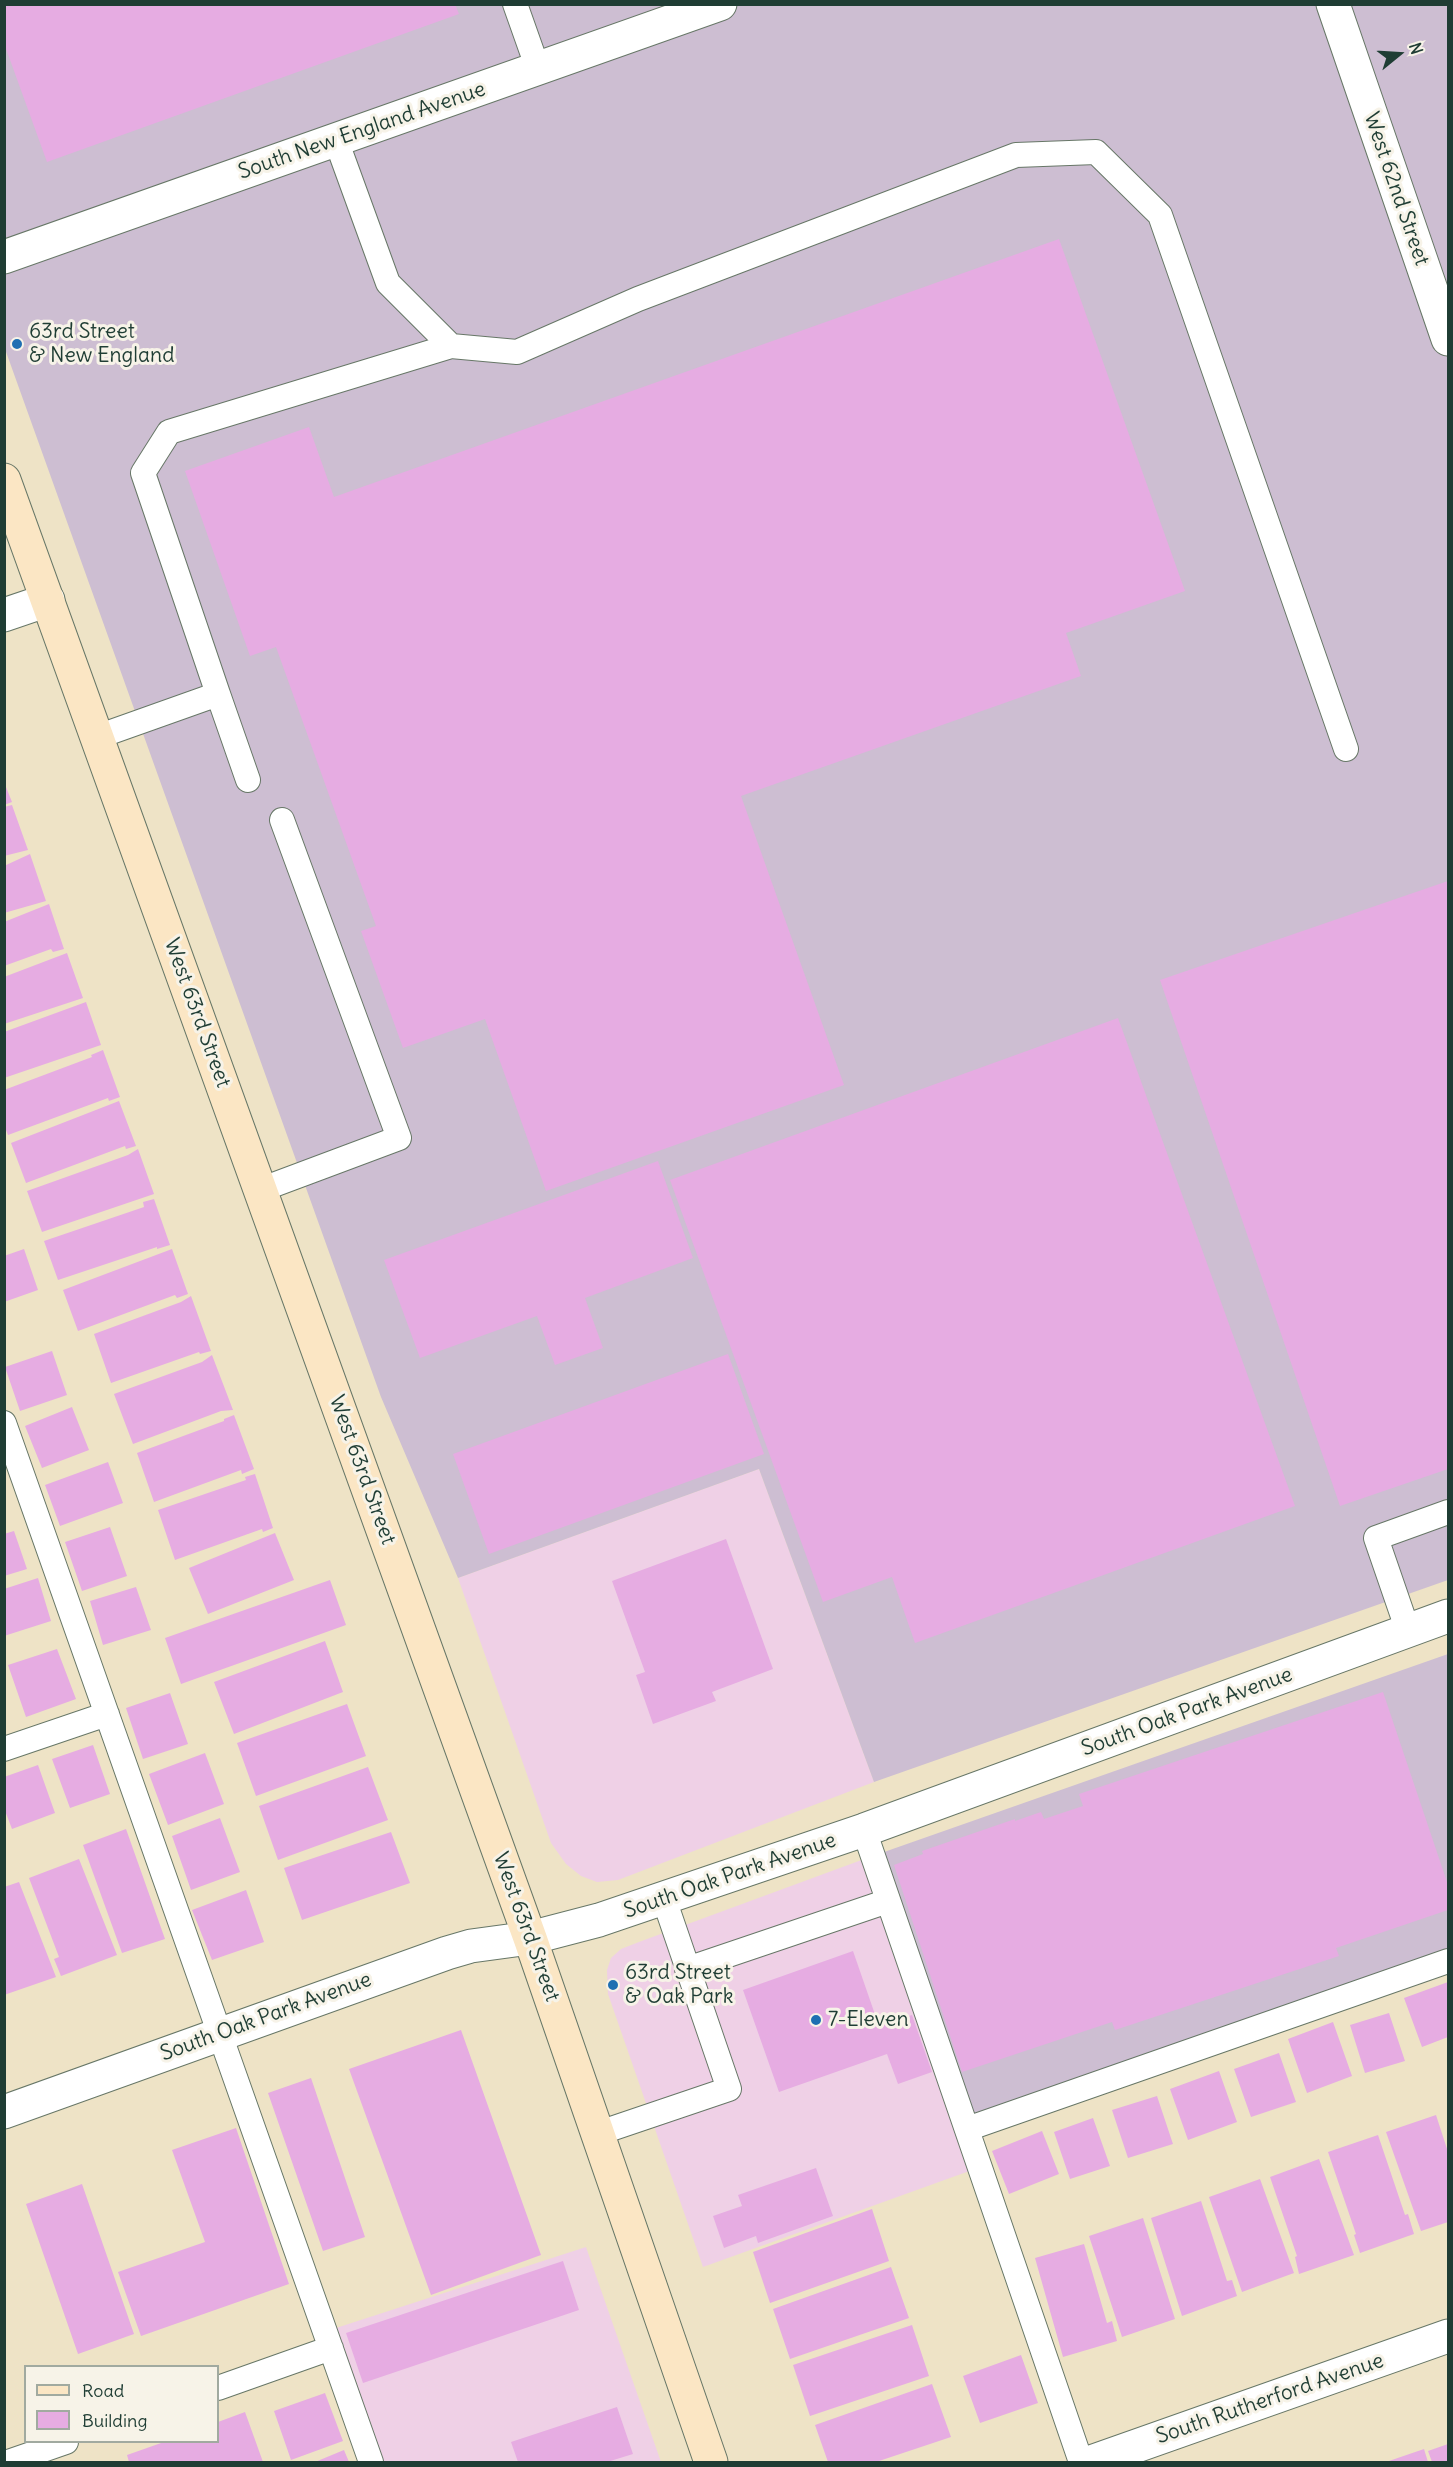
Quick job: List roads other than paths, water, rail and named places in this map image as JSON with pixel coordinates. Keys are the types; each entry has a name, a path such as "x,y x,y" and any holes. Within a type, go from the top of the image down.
{"main road":[{"name":"West 63rd Street","path":"4,480 530,1938 711,2463"}],"street":[{"name":"South New England Avenue","path":"4,257 720,4"},
{"name":"West 62nd Street","path":"1333,4 1449,339"},
{"path":"4,615 48,600"},
{"name":"South Oak Park Avenue","path":"4,2112 447,1953 471,1946 530,1938 599,1920 664,1899 864,1830 1449,1616"},
{"name":"South Rutherford Avenue","path":"1091,2463 1449,2336"}],"lane":[{"path":"515,4 538,69"},
{"path":"336,140 388,284 451,346"},
{"path":"248,780 143,473 169,432 451,346 517,352 638,298 1016,155 1096,152 1160,215 1346,749"},
{"path":"97,737 218,694"},
{"path":"260,1190 399,1138 282,820"},
{"path":"4,1423 371,2463"},
{"path":"1408,1631 1376,1538 1449,1512"},
{"path":"4,1749 106,1713"},
{"path":"864,1830 1081,2463"},
{"path":"599,2133 729,2089 664,1899"},
{"path":"687,1969 888,1901"},
{"path":"967,2129 1449,1961"},
{"path":"219,2388 331,2348"},
{"path":"8,2463 63,2443"}],"place":[{"name":"63rd Street & New England","path":"17,344"},
{"name":"63rd Street & Oak Park","path":"613,1985"},
{"name":"7-Eleven","path":"816,2020"}]}
